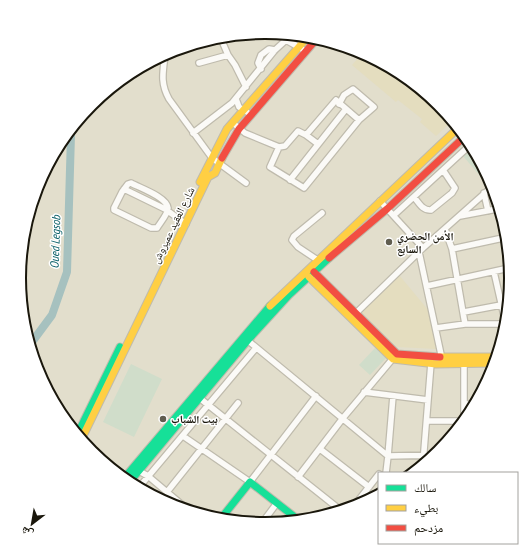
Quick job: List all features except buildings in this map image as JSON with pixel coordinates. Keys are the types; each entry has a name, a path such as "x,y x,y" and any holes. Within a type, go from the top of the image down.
{"main road":[{"name":"شارع العقيد عميروش","path":"80,429 184,222 208,178 215,172 228,147 240,129 302,49 303,42"},
{"name":"شارع العقيد عميروش","path":"184,222 212,158 241,108 302,49 311,44"},
{"path":"246,338 312,274 320,262 380,201 402,183 454,132"},
{"path":"134,478 246,338 270,305 320,262 387,209 461,140"},
{"path":"402,183 408,189"},
{"path":"312,274 395,356 431,364 442,360"},
{"name":"شارع العقيد عميروش","path":"84,434 145,301"},
{"path":"395,356 442,360 490,357"},
{"path":"464,360 488,362"},
{"path":"128,474 198,396"},
{"path":"226,513 250,482 292,515"}],"street":[{"path":"193,133 236,99 261,69 258,62 261,55 269,49 275,50 282,40"},
{"path":"289,41 302,49"},
{"path":"223,43 246,88"},
{"path":"199,63 228,55"},
{"path":"164,62 162,78 169,99 212,158 246,183"},
{"path":"279,147 270,168 304,188 358,120 374,106 353,89 344,95 339,104"},
{"path":"236,99 241,108"},
{"path":"306,135 336,100 358,120"},
{"path":"229,106 241,108 251,115"},
{"path":"290,180 346,109"},
{"path":"233,123 245,133 279,147 285,146 298,131 318,144"},
{"path":"394,216 466,149"},
{"path":"414,197 425,210 431,210 452,193 455,188 443,170"},
{"path":"167,210 158,226 152,228 133,220 114,209 124,189 131,183 160,197 164,200 167,210 184,222"},
{"path":"354,315 421,250 487,191"},
{"path":"484,193 488,211"},
{"path":"380,201 421,250 442,360"},
{"path":"459,217 494,210"},
{"path":"320,262 298,247 292,240 294,236 322,213"},
{"path":"445,229 452,249 466,324"},
{"path":"452,249 500,239"},
{"path":"427,286 503,269"},
{"path":"494,272 502,309"},
{"path":"464,312 501,305"},
{"path":"436,328 466,324 499,324"},
{"path":"246,338 256,348 388,456 423,455 431,364"},
{"path":"142,483 256,348"},
{"path":"298,477 343,418 395,356"},
{"path":"464,360 464,411"},
{"path":"364,392 428,400"},
{"path":"198,396 335,506"},
{"path":"182,436 250,482 316,396"},
{"path":"386,472 393,396"},
{"path":"167,492 238,403"},
{"path":"464,404 468,404"},
{"path":"427,421 456,421"},
{"path":"320,449 369,487"},
{"path":"382,472 387,466"},
{"path":"140,471 176,500"},
{"path":"362,496 378,476"},
{"path":"267,517 277,503"}],"shaded area":[{"path":"358,58 398,79 423,98 448,124 436,136 420,122 422,119 398,100 396,102 352,65"},
{"path":"399,275 429,311 436,349 397,347 361,312"}],"green space":[{"path":"468,152 482,178 463,156"},
{"path":"375,348 386,358 370,375 359,365"},
{"path":"131,364 162,379 134,437 103,422"}],"waterway":[{"name":"Oued Legsob","path":"34,339 52,315 67,272 71,138"}],"traffic: fast":[{"path":"133,478 248,340 289,295 329,258"},
{"path":"128,474 270,306"},
{"path":"80,429 120,347"},
{"path":"225,513 250,482 292,515"}],"traffic: slow":[{"path":"200,182 227,129 303,42"},
{"path":"270,306 454,132"},
{"path":"84,434 208,177 215,173 222,158"},
{"path":"309,277 393,359 436,364 488,363"},
{"path":"440,357 490,357"}],"traffic: jam":[{"path":"222,158 239,129 312,44"},
{"path":"329,258 387,209 461,140"},
{"path":"314,272 397,354 440,357"}],"place":[{"name":"الأمن الحضري السابع","path":"389,242"},
{"name":"بيت الشباب","path":"163,419"}]}
